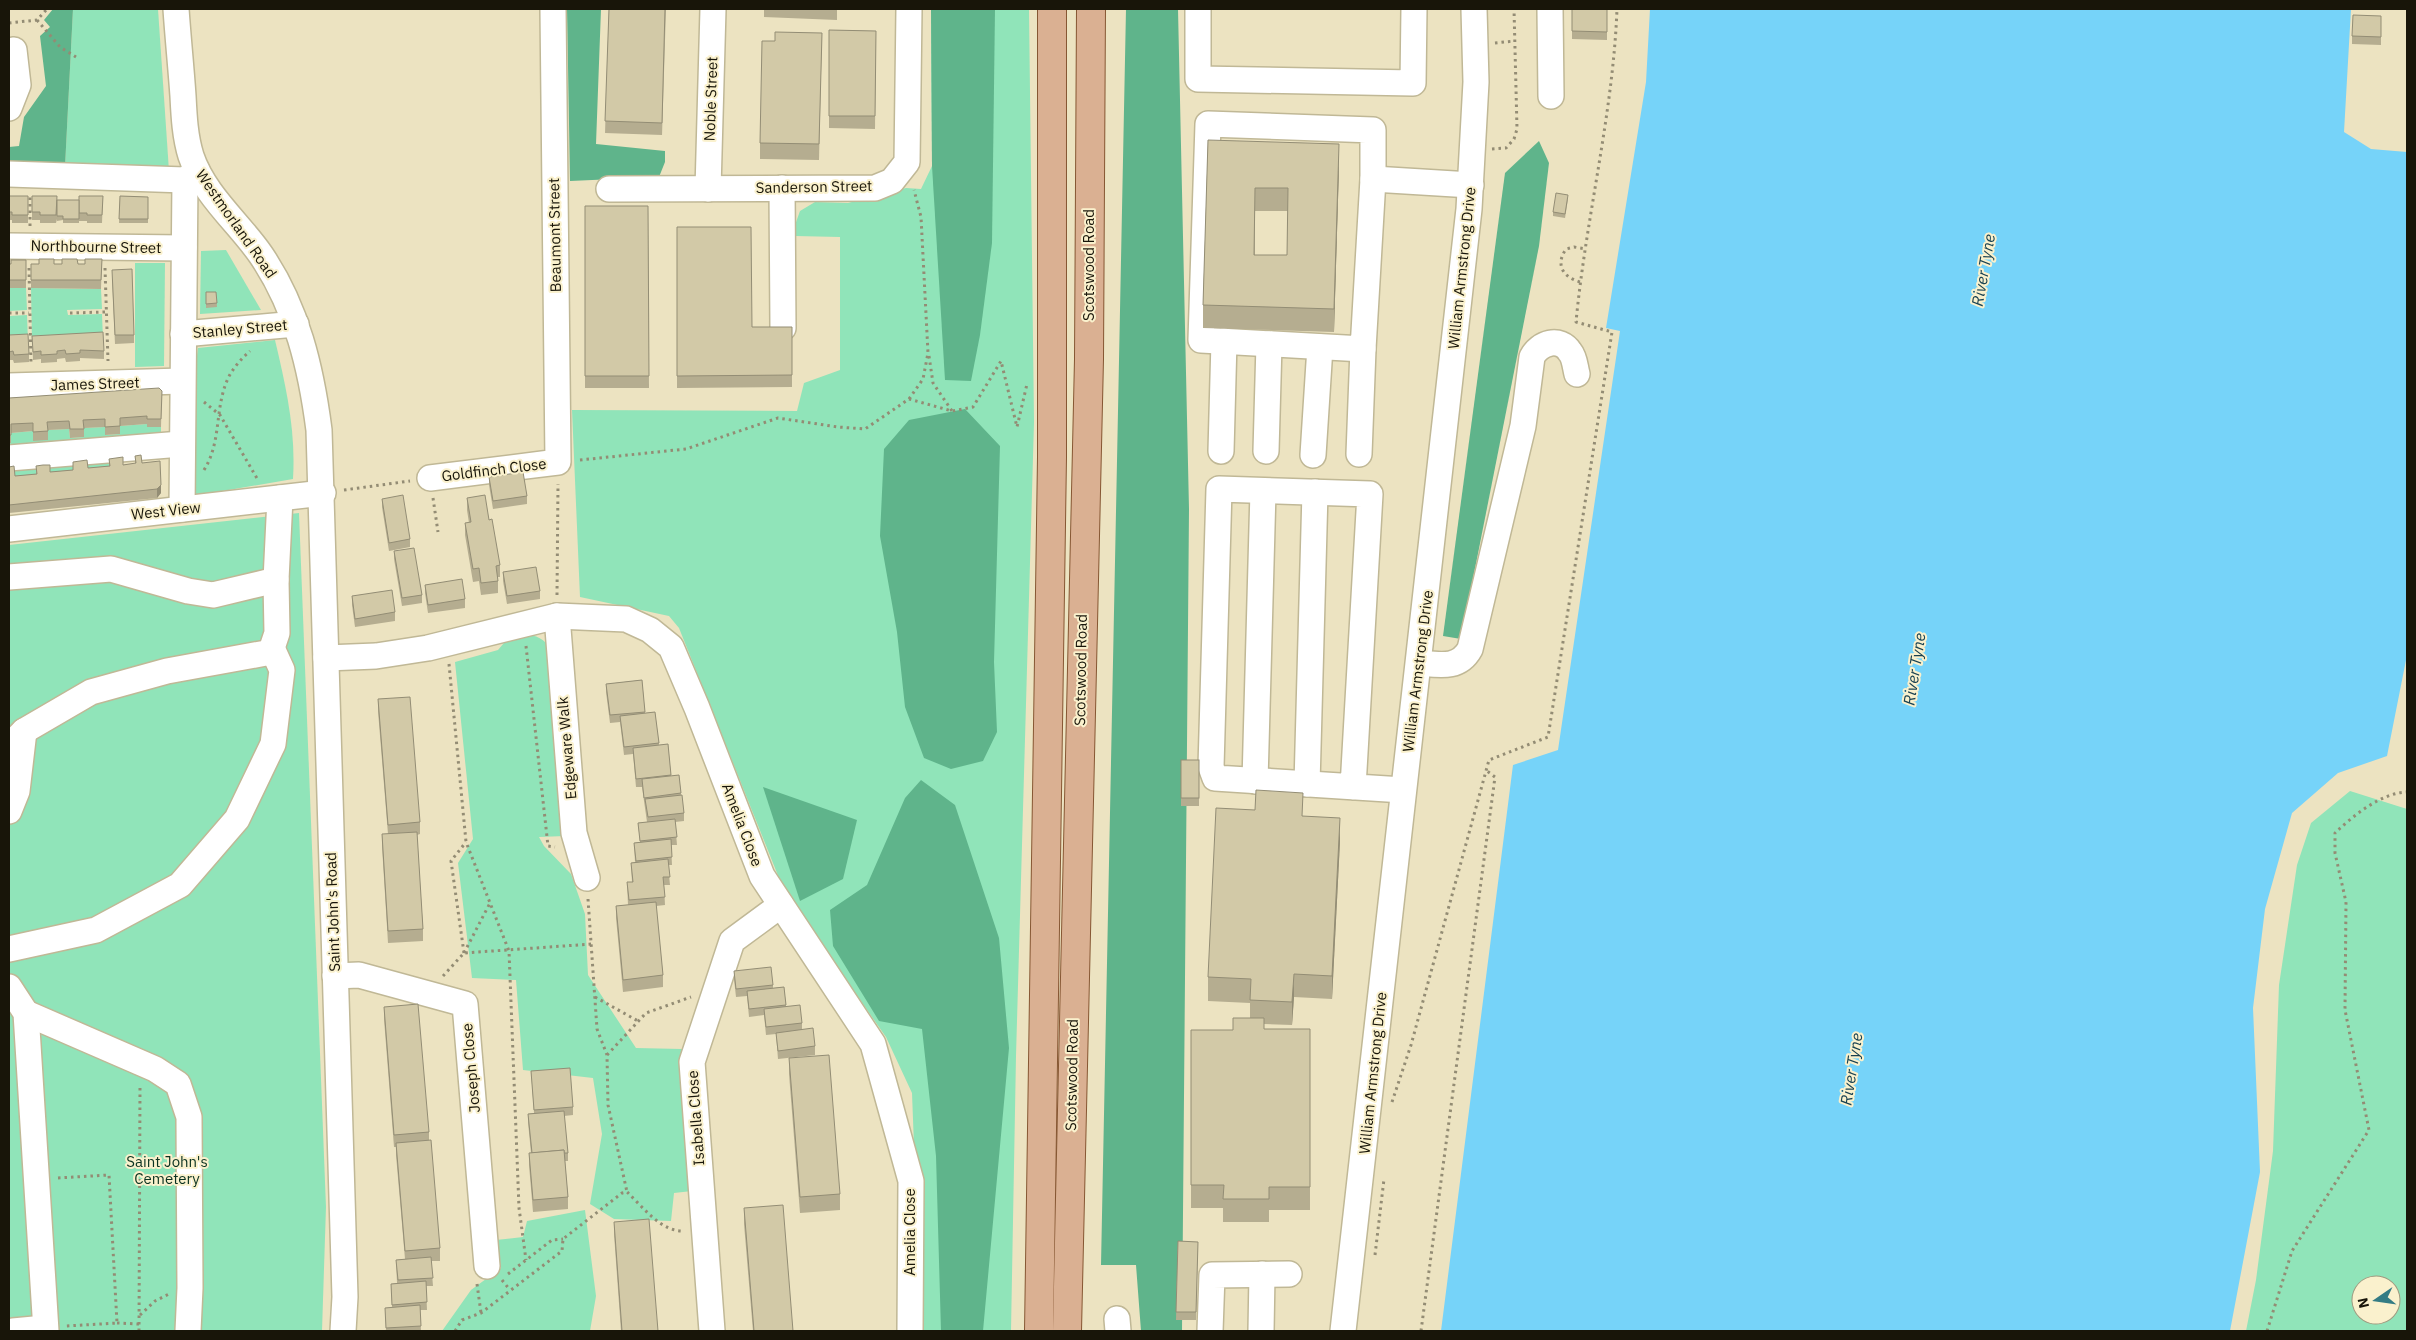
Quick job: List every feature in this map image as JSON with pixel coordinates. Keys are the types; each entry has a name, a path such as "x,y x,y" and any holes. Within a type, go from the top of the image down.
{"main road":[{"name":"Scotswood Road","path":"1039,1331 1052,457 1052,9"},
{"name":"Scotswood Road","path":"1067,1331 1088,369 1091,9"}],"street":[{"name":"Westmorland Road","path":"176,9 191,176 219,202 261,256 286,300 296,324 312,377 319,430 322,493"},
{"name":"Beaumont Street","path":"553,9 558,462"},
{"name":"Noble Street","path":"708,189 713,9"},
{"path":"907,162 909,9"},
{"path":"1198,9 1198,79 1412,83 1414,9"},
{"name":"William Armstrong Drive","path":"1343,1331 1403,790 1420,663 1471,185 1476,82 1474,9"},
{"path":"1550,9 1551,96"},
{"path":"9,108 18,86 14,50"},
{"path":"1359,454 1373,179 1373,130 1208,124 1202,340 1363,349"},
{"name":"Sanderson Street","path":"609,189 875,188 892,181 907,162"},
{"path":"20,174 191,176 184,248 182,499"},
{"path":"1373,179 1471,185"},
{"path":"782,188 783,328"},
{"name":"Northbourne Street","path":"19,246 184,248"},
{"name":"Stanley Street","path":"183,334 296,324"},
{"path":"1221,451 1224,341"},
{"path":"1266,451 1269,344"},
{"path":"1420,663 1442,665 1458,663 1465,658 1470,649 1523,426 1532,357 1542,345 1560,344 1570,351 1577,374"},
{"path":"1313,455 1320,347"},
{"name":"James Street","path":"20,386 109,383 182,386"},
{"path":"9,458 181,444"},
{"name":"Goldfinch Close","path":"430,478 558,462"},
{"path":"1353,787 1370,494 1219,489 1211,757 1211,767 1215,778 1255,781 1307,784 1353,787 1403,790"},
{"path":"1255,781 1263,490"},
{"path":"1307,784 1316,492"},
{"name":"West View","path":"9,529 182,499 278,498 322,493"},
{"name":"Saint John's Road","path":"322,493 345,1297 343,1331"},
{"path":"9,811 17,791 17,739 91,692 167,671 266,653 272,648 277,633 278,498"},
{"path":"9,577 110,569 188,591 213,595 276,580"},
{"name":"Amelia Close","path":"326,658 376,656 447,643 557,616 626,619 650,630 670,647 762,876 873,1044 910,1181 910,1331"},
{"name":"Edgeware Walk","path":"557,616 574,833 587,878"},
{"path":"9,949 96,930 180,885 236,819 272,744 282,670 272,648"},
{"name":"Isabella Close","path":"712,1331 692,1062 732,942 781,905"},
{"name":"Joseph Close","path":"335,976 360,975 465,1004 494,1272"},
{"path":"9,987 26,1014 38,1179 45,1329 13,1331"},
{"path":"26,1014 140,1063 178,1084 189,1117 190,1288 188,1331"},
{"path":"1261,1331 1262,1274"},
{"path":"1210,1331 1212,1275 1289,1274"}],"path":[{"path":"9,23 37,20 47,9"},
{"path":"1506,148 1514,139 1517,129 1514,9"},
{"path":"1394,1096 1411,1045 1489,760 1548,736 1612,332 1576,322 1580,282 1615,58 1617,9"},
{"path":"37,20 60,47 76,57"},
{"path":"1502,42 1514,42"},
{"path":"907,162 920,218 928,353 933,384 952,411"},
{"path":"20,174 19,246 29,313 20,386"},
{"path":"105,247 105,312 109,383"},
{"path":"1580,282 1566,277 1560,261 1566,249 1574,247 1586,249"},
{"path":"70,313 105,312"},
{"path":"9,313 29,313"},
{"path":"182,499 205,470 213,454 226,383 232,372 258,342 268,326"},
{"path":"557,616 558,462 686,449 778,418 865,429 909,399 924,379 928,353"},
{"path":"909,399 952,411 973,407 1001,361 1017,427 1029,377"},
{"path":"182,386 209,404 220,415 252,473 278,498"},
{"name":"Goldfinch Close","path":"322,493 430,478 438,532"},
{"path":"509,628 527,647 548,846 580,854"},
{"path":"447,643 466,842 509,951 519,1208 526,1260"},
{"path":"1420,1331 1495,777 1486,771"},
{"path":"2267,1331 2292,1251 2369,1130 2346,1010 2346,902 2335,853 2335,833 2351,817 2395,792 2407,792"},
{"path":"464,953 451,861 466,842"},
{"path":"587,878 596,997 596,1029 607,1055 608,1105 627,1192 655,1219 674,1232 704,1231"},
{"path":"428,994 464,953 490,902"},
{"path":"464,953 592,944"},
{"path":"607,1055 646,1013 717,987"},
{"path":"596,997 638,1021"},
{"path":"139,1331 140,1063"},
{"path":"38,1179 109,1175 117,1323"},
{"path":"494,1272 526,1260 552,1240 563,1239 622,1193 627,1192"},
{"path":"455,1331 462,1320 481,1313 562,1250 563,1239"},
{"path":"139,1316 164,1296 190,1288"},
{"path":"45,1329 117,1323 139,1324"}],"green space":[{"path":"53,9 73,9 65,167 9,166 9,147 19,146 24,117 46,86 40,36 50,27 44,20"},
{"path":"73,9 158,9 169,171 65,167"},
{"path":"567,9 601,9 596,144 665,151 665,162 659,177 570,181"},
{"path":"931,9 1029,9 1034,422 1016,1056 1011,1331 921,1331 912,1093 886,1037 785,893 679,628 669,616 580,597 572,410 797,411 804,383 840,370 840,237 795,236 795,225 800,211 815,202 848,203 906,188 921,189 932,166"},
{"path":"931,9 995,9 992,243 980,335 971,381 945,380 932,166"},
{"path":"1126,9 1178,9 1189,509 1182,1331 1141,1331 1136,1265 1101,1265"},
{"path":"1539,141 1549,163 1539,246 1461,639 1443,636 1505,173"},
{"path":"226,250 261,310 200,314 201,251"},
{"path":"135,263 165,263 164,366 135,367"},
{"path":"9,288 26,288 27,310 9,311"},
{"path":"31,288 101,289 102,309 67,310 68,315 102,314 103,340 32,344"},
{"path":"27,315 28,342 9,344 9,316"},
{"path":"275,340 292,426 293,479 194,496 190,407 198,348"},
{"path":"965,409 1000,446 994,662 997,732 983,761 951,769 924,758 905,707 897,632 880,536 884,449 909,420"},
{"path":"147,424 147,427 161,427 161,437 9,448 11,433 33,431 34,440 47,430 69,429 70,438 84,437 83,428 105,427 106,435 120,434 120,426"},
{"path":"116,455 117,466 15,484 9,464"},
{"name":"Saint John's Cemetery","path":"299,513 326,1207 322,1331 9,1331 9,545"},
{"path":"523,634 540,638 552,650 565,836 539,837 544,846 571,874 585,914 588,975 636,1048 682,1049 692,1191 674,1193 671,1221 614,1219 590,1204 602,1134 593,1078 523,1070 516,980 472,978 458,863 473,839 455,662 498,650 509,637"},
{"path":"921,780 955,805 999,938 1009,1048 983,1331 941,1331 936,1156 922,1029 879,1021 833,946 830,910 867,885 905,798"},
{"path":"763,787 857,820 843,879 800,901"},
{"path":"2350,791 2407,809 2407,1331 2246,1331 2256,1280 2273,1151 2279,985 2297,865 2311,823"},
{"path":"585,1210 596,1296 590,1331 442,1331 471,1290 501,1268 496,1240 523,1237 527,1221"}],"water":[{"name":"River Tyne","path":"1650,9 2351,9 2344,132 2371,149 2407,152 2407,655 2387,756 2338,773 2292,813 2265,909 2253,1008 2260,1172 2230,1331 1441,1331 1513,765 1558,750 1620,331 1606,328 1646,82"}],"building":[{"path":"609,9 665,9 662,123 605,121"},
{"path":"1572,9 1607,9 1607,32 1572,31"},
{"path":"2353,15 2381,16 2381,37 2352,36"},
{"path":"829,30 876,31 875,116 829,116"},
{"path":"775,32 822,33 819,144 760,143 762,41 775,41"},
{"path":"1208,140 1339,144 1334,309 1203,305","holes":["1255,188 1288,188 1287,255 1254,255"]},
{"path":"1556,193 1568,195 1565,214 1553,212"},
{"path":"9,196 28,196 28,215 12,215 12,212 9,212"},
{"path":"32,196 57,196 56,215 40,215 40,212 32,212"},
{"path":"79,196 103,196 102,215 79,213"},
{"path":"120,196 148,197 148,219 119,219"},
{"path":"57,200 79,200 79,219 63,219 63,216 57,216"},
{"path":"585,206 648,206 649,376 585,376"},
{"path":"677,227 751,227 752,327 792,327 792,375 677,376"},
{"path":"39,259 54,259 54,264 62,264 62,259 77,259 78,264 85,264 85,259 102,259 101,280 31,280 31,264 39,264"},
{"path":"11,260 26,260 26,280 9,280 9,264 11,264"},
{"path":"132,269 134,335 115,335 112,270"},
{"path":"206,292 216,292 217,303 206,304"},
{"path":"103,332 104,351 80,350 80,353 66,354 65,350 57,351 57,354 41,355 41,351 33,352 32,336"},
{"path":"28,334 29,354 14,355 13,351 9,352 9,335"},
{"path":"159,388 162,391 161,419 147,419 147,416 120,418 120,426 105,427 105,419 83,420 84,429 70,429 69,421 47,422 48,431 33,432 33,423 11,424 11,435 9,435 9,398"},
{"path":"141,455 142,463 160,461 161,485 157,489 9,505 9,467 14,466 15,476 37,474 36,466 50,465 50,472 73,470 73,462 87,460 88,468 110,466 109,459 123,457 123,465 136,463 135,456"},
{"path":"523,472 527,496 493,501 489,477"},
{"path":"403,495 410,539 389,543 382,499"},
{"path":"485,495 489,520 492,519 500,565 496,566 498,581 481,583 479,568 473,569 465,523 471,522 467,498"},
{"path":"414,548 422,595 402,598 394,551"},
{"path":"536,567 540,591 507,596 503,572"},
{"path":"462,579 465,599 428,605 425,585"},
{"path":"392,590 395,612 355,619 352,596"},
{"path":"642,680 645,712 610,715 606,684"},
{"path":"410,697 420,822 388,825 378,699"},
{"path":"655,712 659,743 624,747 620,716"},
{"path":"668,744 671,775 636,779 633,748"},
{"path":"1181,760 1199,760 1199,798 1181,798"},
{"path":"679,775 681,793 644,798 642,779"},
{"path":"1256,790 1303,793 1302,816 1340,818 1332,976 1294,974 1292,1002 1250,1000 1251,979 1208,977 1216,808 1255,810"},
{"path":"682,795 684,813 648,817 645,799"},
{"path":"675,819 677,837 640,841 638,823"},
{"path":"417,832 423,929 388,931 382,834"},
{"path":"671,839 672,857 636,861 634,843"},
{"path":"668,859 670,877 663,877 665,897 629,900 627,882 633,882 631,863"},
{"path":"656,902 663,975 623,980 616,906"},
{"path":"771,967 773,985 736,989 734,971"},
{"path":"784,987 786,1005 749,1009 747,991"},
{"path":"418,1004 429,1132 394,1135 384,1007"},
{"path":"800,1005 802,1023 766,1027 764,1009"},
{"path":"1233,1018 1264,1018 1264,1029 1310,1029 1310,1187 1269,1187 1269,1199 1223,1199 1224,1185 1191,1185 1191,1030 1233,1030"},
{"path":"813,1028 815,1046 778,1051 776,1033"},
{"path":"829,1055 840,1194 800,1197 789,1058"},
{"path":"570,1068 573,1107 534,1110 531,1071"},
{"path":"564,1111 568,1153 564,1153 564,1150 532,1153 528,1114"},
{"path":"431,1140 440,1248 405,1251 396,1143"},
{"path":"564,1150 568,1197 533,1200 529,1153"},
{"path":"783,1205 793,1331 754,1331 744,1208"},
{"path":"649,1219 658,1331 622,1331 614,1222"},
{"path":"1178,1241 1198,1242 1196,1312 1176,1312"},
{"path":"431,1257 433,1278 398,1280 396,1260"},
{"path":"426,1281 427,1302 392,1305 391,1284"},
{"path":"420,1305 421,1326 386,1328 385,1308"}]}
